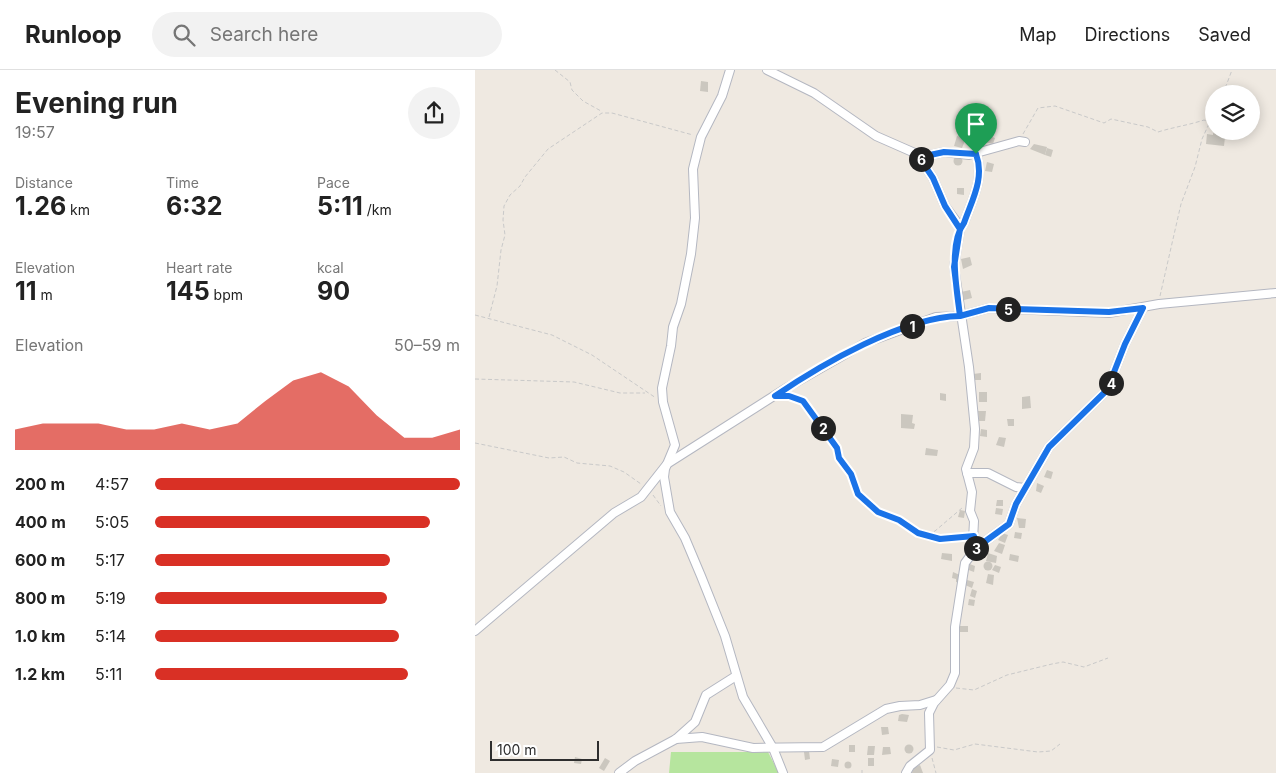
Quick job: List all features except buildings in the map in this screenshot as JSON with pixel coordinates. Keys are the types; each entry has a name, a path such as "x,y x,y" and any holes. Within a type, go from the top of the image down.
{"street":[{"path":"730,70 722,96 701,137 693,169 695,218 691,254 681,304 673,327 662,388 663,402 675,445 664,477 670,512 685,538 725,636 735,676 749,710 773,748 783,773"},
{"path":"767,70 778,73 814,93 876,136 917,154 930,155 944,152 976,154 1022,142"},
{"path":"917,154 933,178 945,206 960,229"},
{"path":"976,154 980,165 980,176 964,223 960,229 954,267 969,366 975,430 975,439 967,460 967,473 972,492 970,511 974,522 976,548"},
{"path":"475,631 614,513 641,498 667,464 775,396 865,343 936,317 960,316 989,308 1109,312 1159,304 1276,293"},
{"path":"906,773 909,766 930,750 929,719 937,699 948,688 955,673 955,626 959,596 964,579 964,568 976,548 1009,524 1025,488 1049,447 1107,390 1125,344 1143,308"},
{"path":"967,473 988,473 1016,487 1025,488"},
{"path":"619,773 635,760 676,739 695,722 707,694 735,676"},
{"path":"676,739 702,737 740,746 773,748 823,747 887,710 900,706 920,705 937,699"}],"path":[{"path":"555,70 570,82 572,90 583,101 600,109 602,112 701,137"},
{"path":"1226,85 1232,70"},
{"path":"1022,142 1038,108 1055,106 1104,124 1111,119 1148,127 1158,132 1186,123 1192,124 1205,120"},
{"path":"489,317 497,286 505,235 504,206 510,195 520,186 548,149 602,112"},
{"path":"1159,304 1181,204 1205,134"},
{"path":"475,315 489,317 552,335 592,356 647,394 663,402"},
{"path":"475,379 574,382 620,393 647,394"},
{"path":"775,396 789,396 803,401 837,448 839,458 851,474 858,494 878,512 899,520 918,533 940,539 974,536"},
{"path":"475,442 549,458 564,457 577,463 610,466 625,472 648,489 662,506 670,512"},
{"path":"927,534 935,531 959,510 972,503"},
{"path":"948,688 974,690 1007,675 1052,664 1063,662 1084,667 1108,658"},
{"path":"936,773 930,750 955,750 975,744 1038,752 1051,751 1060,744"}],"green space":[{"path":"671,752 768,752 779,773 669,773"}],"route":[{"path":"976,154 944,152 930,155 917,154 933,178 945,206 960,229 954,267 960,316 989,308 1109,312 1143,308 1125,344 1115,375 1107,390 1049,447 1016,504 1009,524 976,548 973,540 974,536 940,539 918,533 899,520 878,512 858,494 851,474 839,458 837,448 803,401 789,396 775,396 865,343 936,317 960,316 954,267 960,229 964,223 980,176 980,165 976,154"}]}
